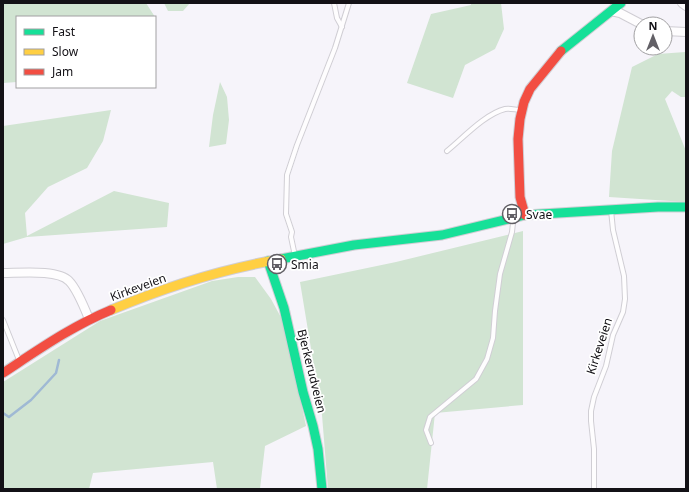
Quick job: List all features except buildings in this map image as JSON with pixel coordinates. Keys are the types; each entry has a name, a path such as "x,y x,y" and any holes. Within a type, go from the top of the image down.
{"main road":[{"path":"525,215 520,197 519,153 521,110 524,102 530,89 561,51 621,3"},
{"name":"Kirkeveien","path":"3,373 20,363 46,344 89,319 132,301 222,271 354,245 442,235 525,215 658,207 686,207"},
{"name":"Bjerkerudveien","path":"268,261 284,308 303,392 313,426 318,449 322,489"}],"street":[{"path":"682,3 686,6"},
{"path":"611,11 620,13 633,20"},
{"path":"673,32 686,32"},
{"path":"3,273 54,273 64,276 70,282 89,319"}],"lane":[{"path":"334,3 337,18 342,27"},
{"path":"295,256 291,237 292,232 286,214 287,175 297,145 335,48 350,3"},
{"path":"447,151 490,116 505,109 521,110"},
{"name":"Kirkeveien","path":"594,489 594,444 590,421 591,411 594,397 606,366 613,335 623,312 625,299 624,276 613,230 611,210"},
{"path":"430,443 426,430 430,417 476,379 488,359 493,338 500,274 512,232 512,218"},
{"path":"3,320 20,363"}],"green space":[{"path":"3,3 146,3 154,16 16,16 16,82 3,83"},
{"path":"164,3 190,3 183,11 168,11"},
{"path":"471,3 501,3 504,29 495,49 465,65 453,98 407,83 431,14 471,5"},
{"path":"685,52 686,97 681,97 672,91 665,99 686,151 686,202 609,197 612,151 632,67 654,56 673,56 673,53"},
{"path":"220,82 227,97 229,120 226,144 209,147 213,115"},
{"path":"111,110 103,141 87,168 48,187 25,213 27,236 114,191 169,203 167,227 27,237 3,244 3,126"},
{"path":"523,231 523,405 435,413 427,489 328,489 322,415 300,282 396,262"},
{"path":"238,277 255,277 271,299 284,323 306,426 265,446 260,489 217,489 213,462 93,473 89,489 3,489 3,382 100,321 212,281"}],"waterway":[{"path":"3,413 9,417 31,400 56,373 59,360"}],"traffic: fast":[{"path":"561,51 621,3"},
{"path":"281,259 354,245 442,235 525,215 658,207 686,207"},
{"path":"268,261 284,308 303,392 313,426 318,449 322,489"}],"traffic: slow":[{"path":"111,310 173,286 216,273 281,259"}],"traffic: jam":[{"path":"525,215 520,197 518,139 520,119 524,102 530,89 561,51"},
{"path":"3,373 69,331 111,310"}],"place":[{"name":"Svae","path":"512,214"},
{"name":"Smia","path":"277,264"}]}
